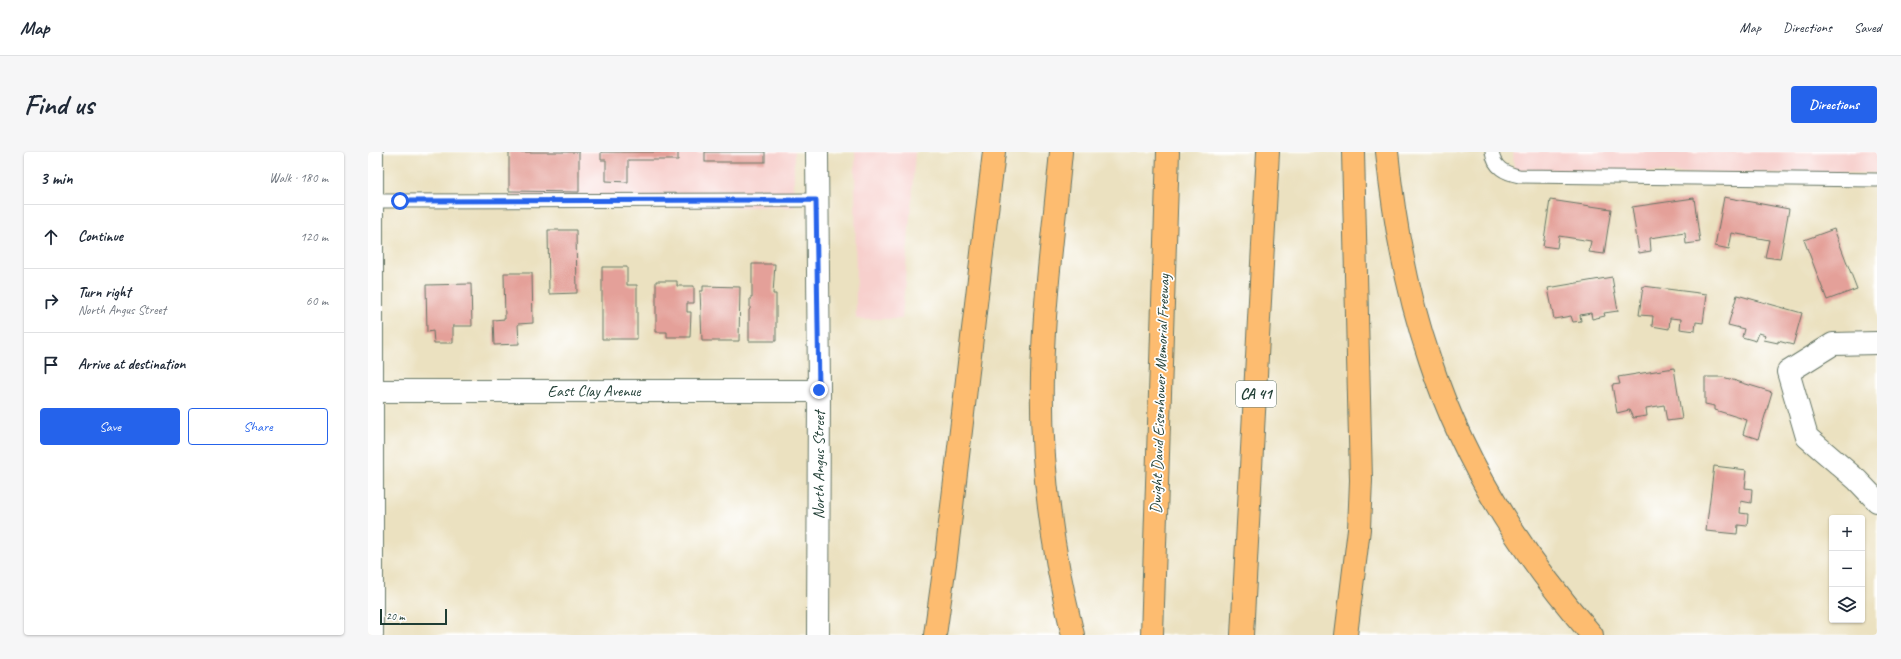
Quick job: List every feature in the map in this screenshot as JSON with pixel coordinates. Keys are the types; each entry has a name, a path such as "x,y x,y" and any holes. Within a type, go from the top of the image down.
{"highway":[{"path":"935,635 946,557 994,152"},
{"path":"1061,152 1044,335 1042,417 1049,509 1062,592 1073,635"},
{"name":"Dwight David Eisenhower Memorial Freeway","path":"1152,635 1168,152"},
{"name":"CA 41","path":"1242,635 1268,152"},
{"path":"1346,635 1358,537 1361,480 1353,152"},
{"path":"1387,152 1395,216 1403,260 1430,360 1446,403 1483,480 1515,535 1542,575 1592,635"}],"street":[{"path":"372,152 370,201 370,588 372,635"},
{"name":"North Angus Street","path":"817,152 816,200 819,390 818,635"},
{"path":"1877,343 1833,344 1788,372 1807,437 1857,480 1877,501"},
{"name":"East Clay Avenue","path":"370,391 819,390"}],"lane":[{"path":"1492,152 1493,161 1505,173 1519,176 1877,180"},
{"path":"370,201 816,200"}],"shaded area":[{"path":"513,152 794,152 794,207 513,206"},
{"path":"855,152 915,152 902,319 856,319"},
{"path":"1513,152 1877,152 1877,173 1704,173 1514,170"}],"building":[{"path":"509,152 579,152 579,192 509,191"},
{"path":"601,152 678,152 678,160 628,160 628,182 606,181 606,160 601,160"},
{"path":"705,152 765,152 765,162 705,162"},
{"path":"1724,197 1789,209 1780,259 1765,257 1769,240 1732,233 1729,249 1715,246"},
{"path":"1694,198 1700,242 1686,244 1685,233 1650,238 1651,251 1639,253 1632,207"},
{"path":"1550,200 1611,209 1604,254 1589,252 1591,241 1559,236 1557,248 1543,246"},
{"path":"1834,229 1857,289 1827,300 1804,240"},
{"path":"548,230 576,230 577,293 549,294"},
{"path":"752,264 775,264 773,294 776,294 776,341 749,341 749,310 750,298 752,298"},
{"path":"602,267 627,267 627,285 637,285 637,339 602,339"},
{"path":"504,273 532,273 533,323 518,324 519,344 494,345 493,320 505,319"},
{"path":"1612,277 1618,311 1604,313 1605,316 1592,319 1591,313 1580,315 1581,321 1573,322 1571,316 1554,319 1548,288"},
{"path":"656,281 677,281 677,286 694,286 694,303 687,303 687,312 691,312 690,337 667,337 667,332 656,332"},
{"path":"471,284 472,326 453,326 453,343 434,343 433,331 427,332 426,285"},
{"path":"703,286 740,287 739,341 702,341 700,291 703,291"},
{"path":"1643,286 1707,294 1703,323 1696,322 1695,331 1680,329 1681,319 1670,318 1669,329 1652,326 1653,316 1639,315"},
{"path":"1737,295 1802,313 1793,345 1778,341 1778,343 1764,340 1766,335 1759,333 1756,341 1742,337 1744,329 1728,325"},
{"path":"1674,368 1682,419 1667,421 1664,405 1646,408 1647,416 1633,418 1629,410 1617,413 1612,385 1620,384 1618,377"},
{"path":"1705,377 1723,377 1772,392 1758,439 1743,434 1747,420 1715,410 1715,406 1705,404"},
{"path":"1714,466 1747,470 1745,488 1752,489 1751,503 1741,501 1740,513 1748,514 1747,526 1738,525 1737,534 1706,531"}],"route":[{"path":"400,201 816,200 819,390"}]}
